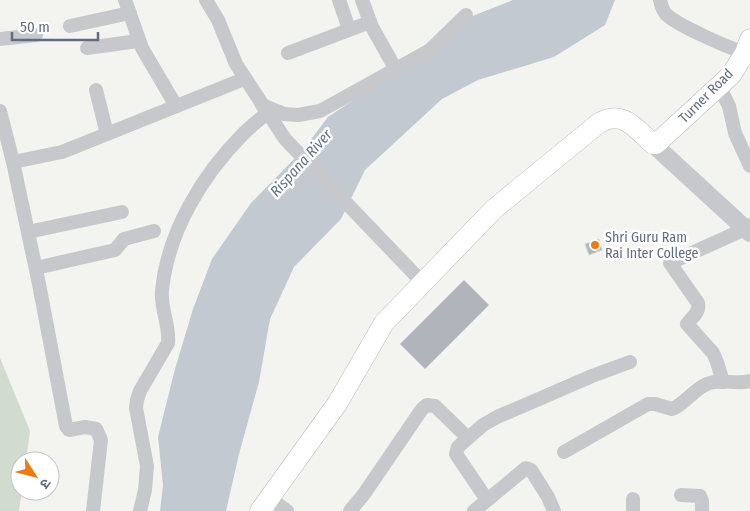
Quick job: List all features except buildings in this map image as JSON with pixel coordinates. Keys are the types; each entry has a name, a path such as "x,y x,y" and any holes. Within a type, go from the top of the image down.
{"main road":[{"name":"Turner Road","path":"654,144 731,75 748,49"},
{"path":"265,504 337,404 384,323 494,209 599,122 608,118 616,117 625,120 654,144"}],"street":[{"path":"206,0 218,20 244,79 285,140 423,282"},
{"path":"339,0 350,29"},
{"path":"362,0 370,22 395,68"},
{"path":"660,0 666,14 674,20 695,31 748,49"},
{"path":"70,26 128,6 138,41 176,106"},
{"path":"265,109 284,114 298,115 320,111 430,50 466,15"},
{"path":"288,54 370,22"},
{"path":"0,39 36,35"},
{"path":"88,48 138,41"},
{"path":"13,162 32,160 62,152 244,79"},
{"path":"719,86 729,106 735,133 750,166"},
{"path":"96,90 107,134"},
{"path":"140,511 145,490 147,466 136,408 140,391 168,342 168,333 162,308 162,291 174,238 195,196 219,161 265,109"},
{"path":"0,110 36,268 66,426 69,430 90,427 96,429 101,440 92,511"},
{"path":"654,144 748,229 670,263 698,303 696,315 687,324 713,353 723,382"},
{"path":"28,232 122,212"},
{"path":"36,268 115,250 124,239 154,231"},
{"path":"487,500 456,454 458,447 483,425 498,417 592,376 630,362"},
{"path":"564,452 641,407 655,404 672,409 706,384 750,381"},
{"path":"350,511 364,494 422,408 427,405 435,406 468,438"},
{"path":"474,511 526,468 531,470 548,497 554,511"},
{"path":"681,495 700,496 702,511"},
{"path":"265,504 287,511"}],"shaded area":[{"path":"0,358 30,431 27,451 10,451 10,501 20,501 19,511 0,511"}],"water":[{"name":"Rispana River","path":"513,0 615,0 605,25 554,57 478,80 442,99 365,170 341,219 294,267 270,319 259,382 239,454 226,511 160,511 163,485 158,437 175,369 193,309 212,259 251,203 303,150 328,117 397,71 465,19"}],"place":[{"name":"Shri Guru Ram Rai Inter College","path":"595,245"}]}
